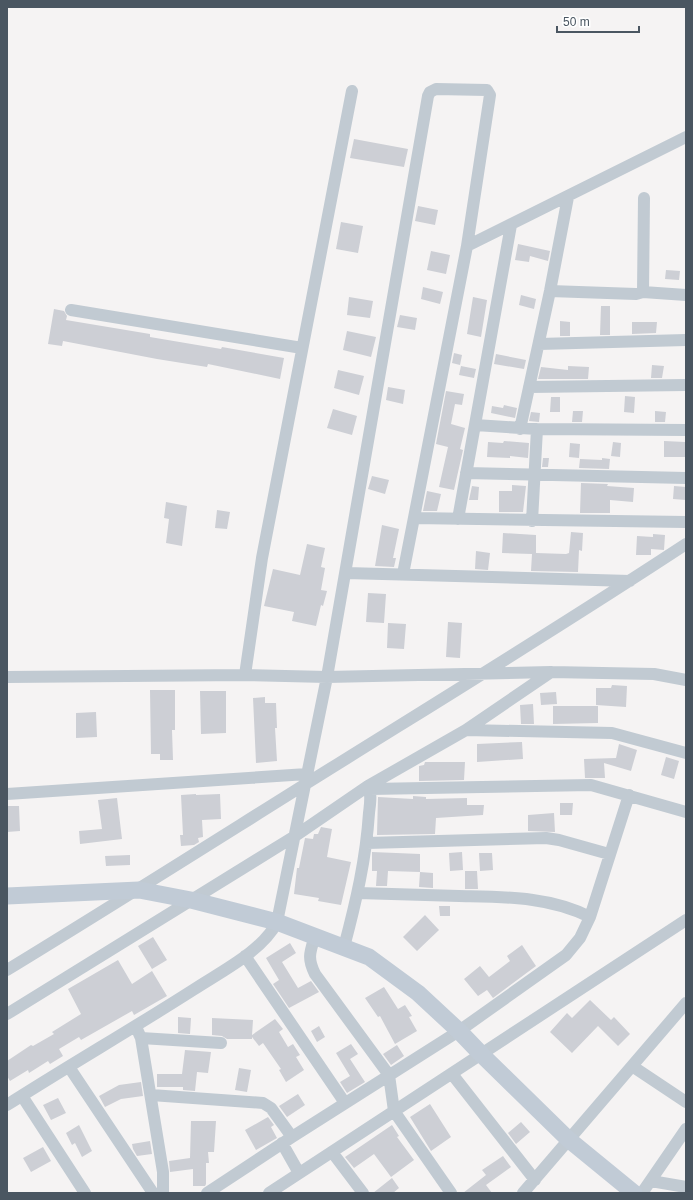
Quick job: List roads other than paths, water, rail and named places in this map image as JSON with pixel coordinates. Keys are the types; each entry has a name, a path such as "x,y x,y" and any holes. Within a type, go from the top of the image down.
{"main road":[{"path":"7,896 139,890 192,900 277,922 369,957 418,993 459,1031 568,1140 634,1193"}],"street":[{"path":"7,1106 136,1027 245,956 269,936 277,922 346,572 428,96 430,92 436,89 486,90 490,95 467,246 403,574"},
{"path":"245,676 262,558 352,91"},
{"path":"467,246 686,137"},
{"path":"520,429 550,291 568,197"},
{"path":"642,292 644,198"},
{"path":"458,519 511,225"},
{"path":"550,291 636,294 642,292 686,295"},
{"path":"71,310 302,348"},
{"path":"539,344 686,340"},
{"path":"529,387 686,385"},
{"path":"475,425 537,430 686,430"},
{"path":"532,521 537,430"},
{"path":"466,473 686,478"},
{"path":"414,518 532,521 686,522"},
{"path":"7,970 139,890 306,779 485,674 686,544"},
{"path":"346,572 630,580"},
{"path":"7,677 245,676 326,678 550,672 654,674 686,680"},
{"path":"7,1014 295,836 369,787 466,730 550,672"},
{"path":"466,730 612,733 686,753"},
{"path":"7,794 306,779"},
{"path":"369,787 585,785 597,786 686,812"},
{"path":"344,947 358,893 367,844 369,787"},
{"path":"207,1193 287,1140 459,1031 566,955 580,938 590,917 629,795"},
{"path":"367,844 546,838 559,840 609,854"},
{"path":"358,893 520,898 555,904 573,909 590,917"},
{"path":"269,1193 283,1189 299,1173 482,1055 686,920"},
{"path":"315,936 310,953 310,963 316,974 389,1075 394,1112 451,1193"},
{"path":"245,956 345,1103"},
{"path":"523,1193 686,1003"},
{"path":"136,1027 141,1038 151,1095 163,1172 163,1193"},
{"path":"141,1038 221,1043"},
{"path":"632,1066 686,1102"},
{"path":"69,1067 153,1193"},
{"path":"452,1074 535,1180"},
{"path":"151,1095 263,1103 272,1108 287,1140 299,1173"},
{"path":"22,1096 86,1193"},
{"path":"642,1193 686,1129"},
{"path":"332,1152 362,1193"},
{"path":"651,1181 686,1187"}]}
